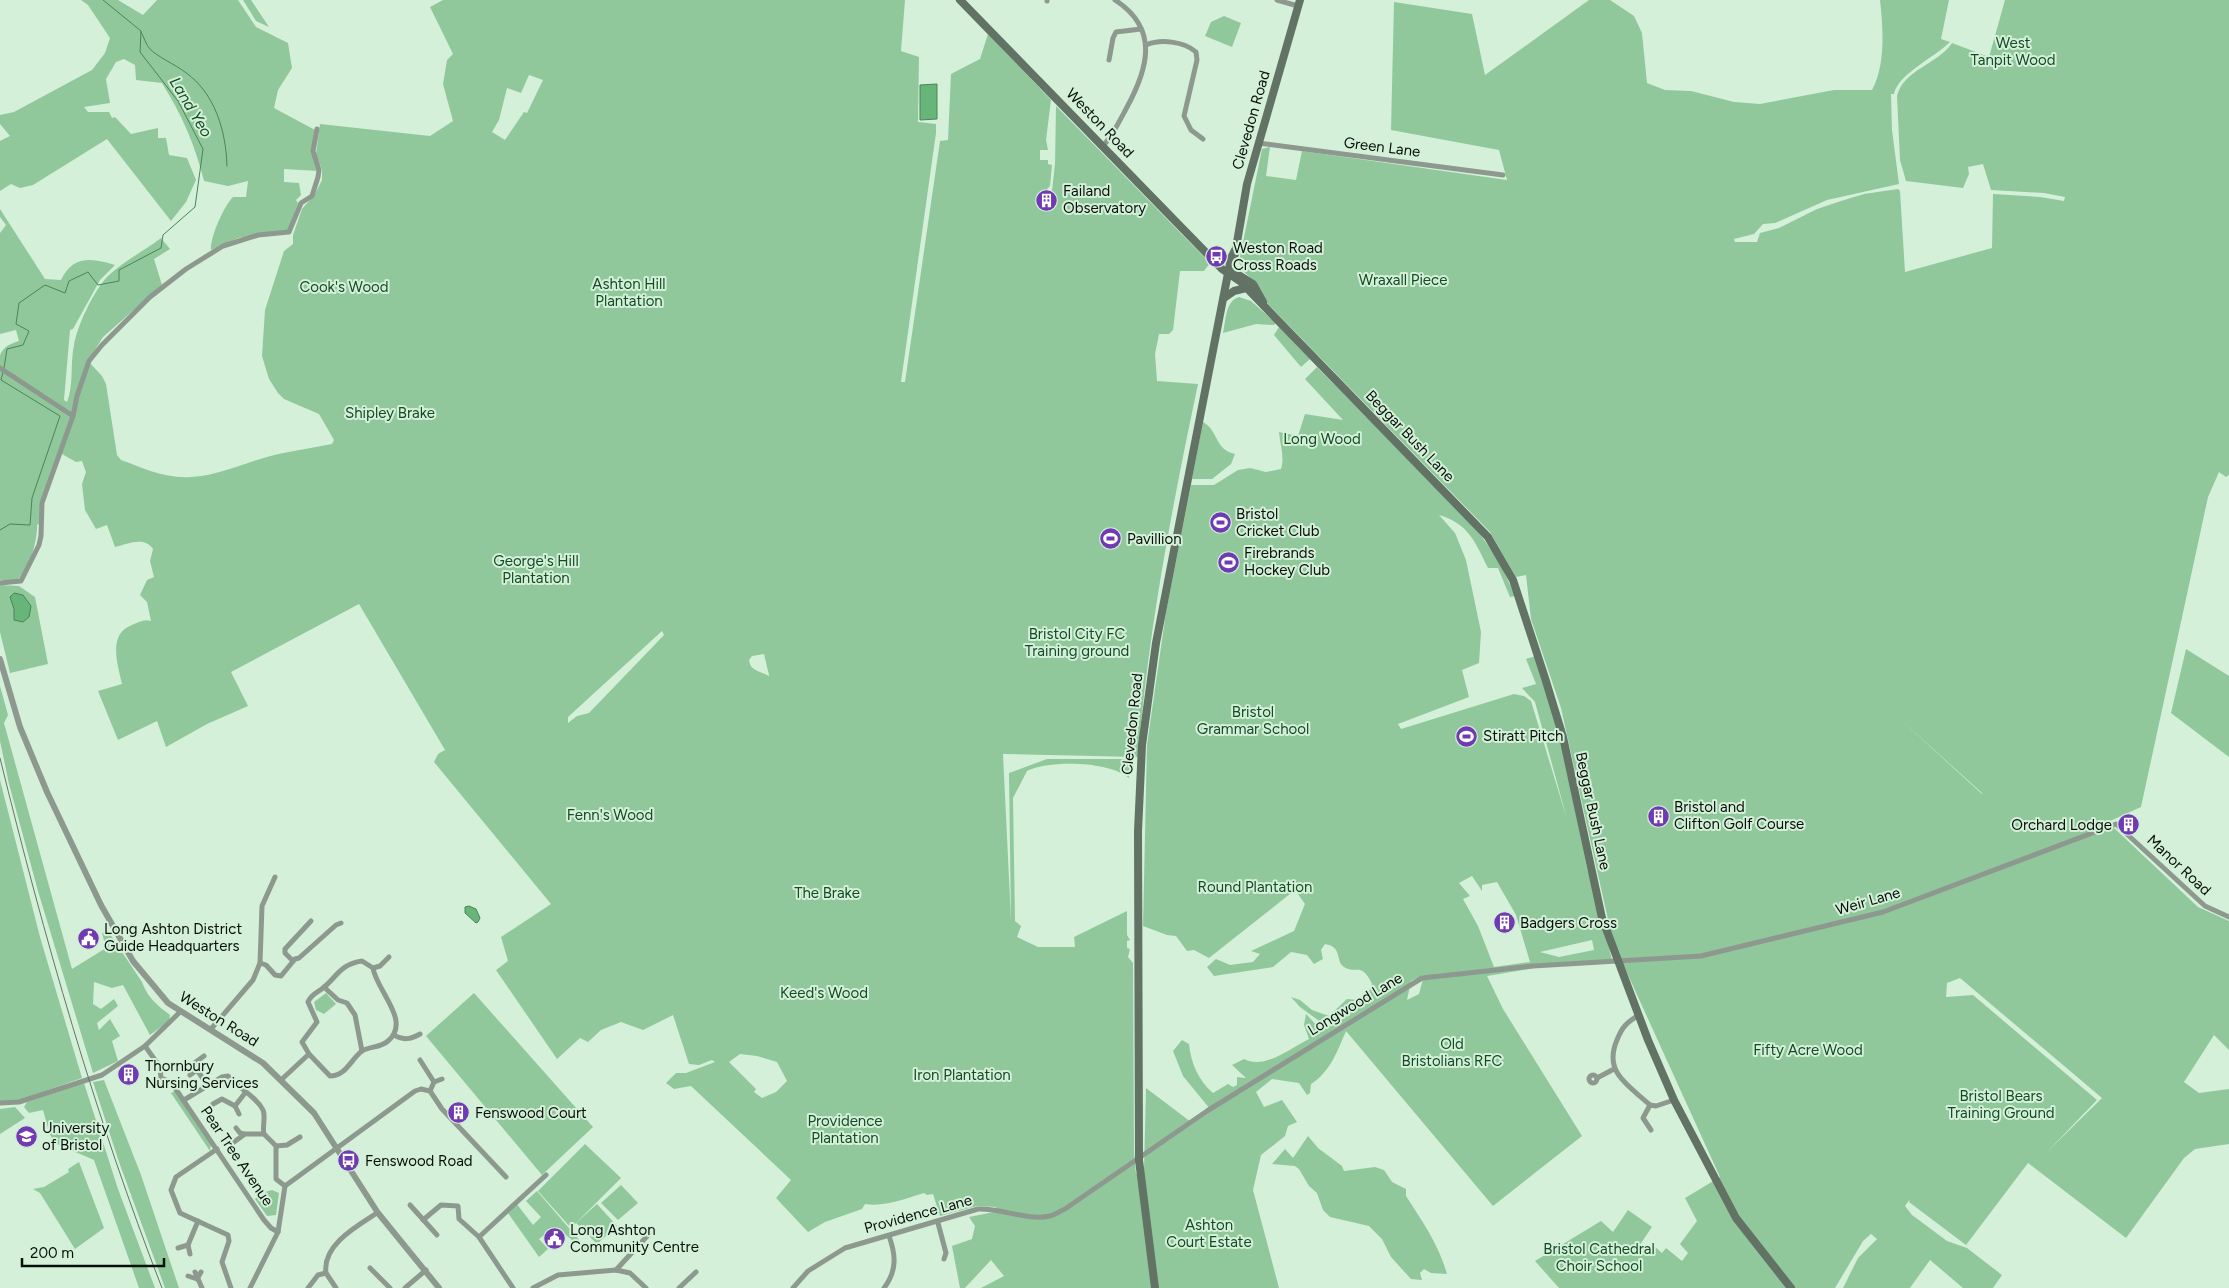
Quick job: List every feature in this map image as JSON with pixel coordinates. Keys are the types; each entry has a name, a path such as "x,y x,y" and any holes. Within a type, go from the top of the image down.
{"main road":[{"name":"Weston Road","path":"960,0 1230,272"},
{"name":"Clevedon Road","path":"1155,1288 1139,1160 1138,831 1142,745 1156,642 1201,403 1235,250 1247,184 1299,3"},
{"name":"Beggar Bush Lane","path":"1230,272 1488,537 1513,580 1563,737 1602,918 1616,961 1674,1100 1736,1218 1791,1288"},
{"name":"Beggar Bush Lane","path":"1230,272 1253,284 1264,306"},
{"path":"1224,298 1234,290 1246,288"}],"street":[{"path":"1277,0 1299,3"},
{"path":"1103,146 1110,137 1138,86 1144,66 1146,45 1141,29 1132,14 1117,1"},
{"path":"1108,60 1108,48 1116,32 1141,29"},
{"path":"1146,45 1162,42 1180,44 1196,52 1197,60 1184,116 1188,126 1199,137"},
{"path":"0,583 21,581 39,545 42,503 73,416 77,396 89,361 117,327 150,297 186,269 223,246 258,235 289,232 301,203 312,196 318,177 319,170 313,151 317,129"},
{"name":"Green Lane","path":"1258,143 1503,175"},
{"path":"2,369 73,416"},
{"name":"Weston Road","path":"0,660 9,694 34,761 111,924 146,980 168,1003 180,1012 211,1029 263,1063 314,1113 377,1213 439,1288"},
{"name":"Weir Lane","path":"1616,961 1701,956 1883,912 2116,824"},
{"name":"Manor Road","path":"2116,824 2205,906 2229,917"},
{"path":"211,1029 253,980 260,963 262,906 275,877"},
{"path":"293,961 285,952 285,949 311,922"},
{"path":"260,963 266,965 275,975 279,976 293,961 341,923"},
{"path":"373,968 380,966 389,957"},
{"path":"358,961 366,962 373,968 375,981 390,1001 396,1028 394,1035 382,1045 362,1051 340,1074 330,1076 309,1054 302,1042 317,1022 308,1002 312,995 324,987 336,973 358,961"},
{"name":"Longwood Lane","path":"1139,1160 1207,1111 1422,978 1533,966 1616,961"},
{"path":"324,987 338,1000 346,1003 355,1015 362,1051"},
{"path":"0,1103 19,1102 102,1075 145,1046 180,1012"},
{"path":"1639,1014 1626,1022 1619,1035 1612,1054 1614,1069 1650,1105 1656,1106 1674,1100"},
{"path":"394,1035 406,1039 420,1034"},
{"name":"Pear Tree Avenue","path":"145,1046 160,1067 161,1078 171,1082 264,1220 271,1228 278,1232"},
{"path":"281,1080 309,1054"},
{"path":"204,1056 193,1064 208,1086"},
{"path":"428,1061 421,1062 434,1082"},
{"path":"1597,1078 1614,1069"},
{"path":"190,1075 197,1070"},
{"path":"184,1100 222,1077 228,1076 256,1101 264,1112 264,1134 276,1146 276,1179 285,1186"},
{"path":"329,1083 330,1076"},
{"path":"434,1082 442,1080"},
{"path":"430,1091 434,1082"},
{"path":"250,1288 278,1232 285,1186 420,1089 430,1091 442,1109 506,1177"},
{"path":"235,1106 245,1093"},
{"path":"212,1104 222,1099 235,1106 239,1114"},
{"path":"1650,1105 1644,1118 1651,1130"},
{"path":"236,1128 240,1134 264,1134"},
{"path":"234,1142 245,1134"},
{"path":"276,1146 287,1145 300,1137"},
{"path":"217,1149 176,1177 172,1185 177,1209 180,1213 229,1237 222,1262 231,1288"},
{"name":"Providence Lane","path":"792,1288 808,1271 845,1248 985,1209 1023,1215 1050,1216 1065,1209 1139,1160"},
{"path":"479,1236 546,1175"},
{"path":"410,1204 437,1235"},
{"path":"423,1220 441,1205 460,1207 459,1218 479,1236 513,1288"},
{"path":"336,1288 326,1273 327,1260 336,1244 346,1234 377,1213"},
{"path":"190,1254 188,1245 198,1221"},
{"path":"938,1223 946,1253 944,1259"},
{"path":"616,1270 649,1234"},
{"path":"884,1288 890,1278 895,1257 889,1236"},
{"path":"178,1248 188,1245"},
{"path":"370,1268 390,1288"},
{"path":"405,1288 426,1270"},
{"path":"533,1288 558,1275 616,1270 630,1273 646,1288"},
{"path":"198,1272 197,1279 202,1288"},
{"path":"679,1288 692,1279 696,1272"},
{"path":"308,1288 318,1275 326,1273"},
{"path":"188,1276 197,1279"}],"green space":[{"path":"81,0 118,0 143,15 157,0 238,0 256,27 288,43 292,68 278,90 274,108 315,130 312,151 318,171 284,169 284,182 299,183 301,195 296,200 298,203 288,230 238,238 211,250 215,230 222,214 233,197 246,197 248,181 228,186 204,181 187,130 162,83 136,80 135,65 124,59 116,62 106,79 110,103 84,107 88,112 109,112 112,118 115,117 131,134 158,128 158,138 166,138 169,155 187,158 196,180 186,202 171,221 107,139 33,185 20,188 11,184 0,191 0,141 10,136 0,124 0,115 14,112 92,70 105,53 110,38 88,5"},
{"path":"243,0 251,0 269,27 256,21"},
{"path":"443,0 905,0 901,51 919,57 918,122 936,124 936,133 901,382 905,382 940,141 948,140 951,74 980,59 988,34 1051,100 1046,140 1048,150 1040,150 1040,160 1048,160 1048,164 1052,165 1050,186 1045,191 1044,202 1050,205 1055,164 1056,106 1210,263 1204,271 1180,271 1173,330 1169,334 1159,334 1155,354 1157,381 1198,384 1162,570 1148,663 1138,757 1003,754 1011,920 1009,773 1047,759 1134,759 1134,764 1130,766 1129,778 1120,772 1094,765 1064,764 1037,767 1027,771 1013,798 1015,921 1021,926 1017,937 1038,947 1075,947 1074,937 1127,911 1127,935 1130,940 1127,941 1127,948 1130,949 1128,957 1133,963 1134,1153 1136,1174 1144,1170 1146,1088 1191,1122 1210,1109 1183,1076 1173,1051 1182,1040 1189,1044 1191,1058 1196,1071 1203,1083 1213,1093 1228,1084 1233,1087 1237,1085 1237,1077 1246,1078 1232,1065 1244,1059 1252,1062 1269,1060 1309,1039 1304,1025 1306,1014 1321,1030 1326,1026 1300,1007 1291,997 1300,1000 1312,1010 1329,1016 1347,999 1358,1000 1369,992 1372,984 1362,971 1344,967 1341,964 1337,951 1325,944 1321,950 1323,959 1314,964 1307,955 1291,952 1273,967 1214,976 1207,967 1216,959 1230,965 1253,962 1260,954 1251,951 1294,931 1305,904 1295,890 1209,958 1194,950 1187,951 1176,936 1167,935 1143,926 1147,745 1166,612 1191,485 1214,485 1238,470 1250,468 1266,472 1281,469 1282,455 1279,432 1298,436 1305,414 1343,420 1305,379 1317,367 1476,528 1500,563 1515,596 1510,597 1498,568 1488,568 1470,535 1457,523 1439,515 1455,533 1466,560 1481,632 1479,663 1462,670 1469,697 1398,724 1401,729 1514,694 1524,696 1531,701 1567,819 1535,702 1522,688 1536,684 1526,659 1536,656 1557,722 1587,868 1613,963 1540,967 1487,976 1503,1009 1582,1136 1493,1206 1346,1031 1328,1067 1311,1084 1310,1093 1307,1095 1299,1083 1272,1079 1256,1092 1264,1107 1282,1100 1297,1122 1288,1126 1285,1136 1261,1155 1253,1190 1279,1288 981,1288 1004,1276 991,1260 965,1288 960,1288 952,1246 972,1239 975,1226 969,1217 994,1212 996,1207 977,1206 940,1216 933,1194 927,1195 924,1193 887,1203 865,1204 862,1209 825,1222 808,1232 776,1198 791,1180 691,1086 674,1089 666,1083 676,1073 686,1073 715,1062 712,1060 699,1065 689,1064 673,1015 643,1030 621,1022 601,1030 588,1042 580,1038 557,1059 496,970 508,961 501,937 551,904 434,762 438,754 445,750 359,604 231,672 248,706 207,724 166,747 157,721 118,740 98,691 122,684 116,651 119,635 124,629 132,625 148,620 151,621 147,602 140,595 147,580 154,577 150,561 153,549 149,545 140,542 115,547 107,525 96,529 85,510 82,484 86,472 82,461 76,462 62,454 46,494 29,564 21,577 16,580 0,580 0,355 3,349 19,341 16,330 0,334 0,233 6,225 0,217 0,209 45,279 61,280 71,266 84,260 115,265 100,280 73,329 70,330 64,400 67,402 76,337 97,290 114,271 161,238 170,249 154,259 162,285 103,337 88,361 102,376 106,384 117,455 121,460 164,475 191,477 216,473 275,455 332,444 334,440 319,414 284,399 269,379 262,356 265,310 284,251 293,244 293,235 302,209 315,194 322,180 322,170 316,154 320,124 430,136 453,121 443,84 447,60 453,54 430,7","holes":["529,75 543,80 527,113 524,112 505,140 492,132 499,120 507,88 521,93","662,631 664,635 589,713 577,716 568,723 568,717","764,654 769,676 753,669 749,660 752,656","1472,876 1482,891 1482,885 1497,882 1516,915 1530,962 1494,967 1478,926 1463,899 1470,896 1459,883","1592,940 1594,950 1559,957 1540,952","1424,975 1419,994 1407,1000 1411,981","740,1054 757,1056 777,1062 787,1081 776,1092 762,1098 754,1092 756,1089 729,1062"]},
{"path":"1589,0 1610,0 1634,16 1642,33 1647,83 1665,90 1691,91 1734,102 1760,104 1834,90 1872,90 1880,69 1882,34 1880,0 1949,0 1941,39 1950,42 1902,80 1894,94 1891,94 1892,130 1899,184 1827,200 1775,223 1763,224 1754,234 1734,239 1735,242 1757,242 1760,233 1779,228 1817,209 1864,194 1898,189 1900,191 1905,272 1992,248 1993,194 2040,197 2064,201 2065,197 2044,193 1991,190 1983,164 1968,167 1969,174 1963,188 1906,181 1900,160 1897,96 1906,79 1938,57 1952,43 1989,57 2005,0 2229,0 2229,475 2226,477 2219,472 2208,497 2141,807 2110,821 2114,828 2198,907 2229,921 2229,1050 2214,1035 2184,1082 2199,1093 2229,1089 2229,1144 2195,1149 2184,1158 2126,1238 2028,1163 1966,1245 1909,1202 1910,1199 1905,1206 1912,1215 1947,1241 1967,1248 2002,1275 1993,1288 1963,1288 1930,1260 1910,1288 1843,1288 1858,1258 1877,1239 1871,1234 1863,1241 1835,1288 1559,1288 1535,1261 1601,1221 1613,1232 1628,1210 1652,1227 1637,1249 1645,1254 1654,1246 1662,1253 1666,1248 1682,1261 1688,1253 1680,1244 1697,1221 1685,1198 1720,1177 1613,942 1561,708 1531,619 1526,575 1516,577 1490,532 1267,303 1256,283 1242,270 1239,262 1262,149 1270,147 1266,176 1296,180 1302,151 1507,180 1499,150 1391,130 1394,2 1472,14 1485,75","holes":["1900,719 1982,793 1982,794","1960,978 2102,1098 2048,1151 2097,1100 1973,995 1946,997 1947,983"]},
{"path":"1224,16 1241,23 1232,47 1205,36 1211,22"},
{"path":"1239,297 1251,301 1276,323 1274,325 1256,324 1223,333 1229,307 1234,299"},
{"path":"1279,327 1310,359 1301,367 1274,335"},
{"path":"1203,422 1212,430 1220,444 1228,452 1235,454 1231,464 1212,479 1192,479"},
{"path":"0,585 19,586 35,597 48,664 10,673 0,632"},
{"path":"2186,649 2229,676 2229,757 2171,713"},
{"path":"0,686 8,715 4,723 72,969 106,948 102,933 108,931 150,997 170,1015 169,1021 150,1035 123,985 112,988 94,982 93,1004 101,1009 114,999 118,1006 97,1023 99,1030 110,1019 120,1036 112,1041 118,1061 93,1073 38,891 9,784 0,741"},
{"path":"0,780 40,937 82,1078 19,1100 0,1101"},
{"path":"326,993 336,1004 324,1014 316,1010 314,1002"},
{"path":"474,993 593,1127 542,1175 426,1036"},
{"path":"104,1080 141,1175 179,1288 165,1288 119,1162 93,1082"},
{"path":"84,1083 118,1189 155,1288 139,1288 94,1160 57,1144 50,1135 43,1110 29,1113 24,1107 27,1102"},
{"path":"175,1091 211,1145 210,1151 171,1093"},
{"path":"15,1107 25,1118 0,1134 0,1109"},
{"path":"1308,1136 1318,1148 1342,1166 1344,1171 1375,1167 1384,1170 1392,1182 1406,1189 1406,1196 1435,1243 1447,1274 1431,1273 1424,1269 1420,1273 1422,1280 1411,1279 1391,1257 1382,1239 1369,1226 1330,1217 1323,1210 1317,1193 1309,1186 1299,1169 1295,1166 1272,1164 1285,1149 1293,1158"},
{"path":"585,1144 621,1178 571,1228 538,1191"},
{"path":"79,1162 104,1228 75,1249 40,1193 33,1189 44,1187 69,1172 68,1169"},
{"path":"621,1185 638,1203 618,1220 601,1203"},
{"path":"272,1190 279,1193 276,1215 267,1216 255,1199 261,1193"},
{"path":"537,1191 587,1249 585,1251 559,1229 551,1235 548,1232 539,1239 548,1249 539,1257 508,1213 516,1203 533,1225 541,1217 526,1201"},
{"path":"597,1204 617,1226 597,1244 576,1223"}],"shaded area":[{"path":"937,84 937,119 920,120 920,85"},
{"path":"14,593 23,595 31,606 29,617 23,622 14,620 14,609 10,597"},
{"path":"469,906 476,909 480,918 476,923 465,913 465,907"}],"waterway":[{"name":"Land Yeo","path":"4,368 7,349 23,345 29,331 16,324 19,303 45,285 65,293 69,281 88,272 98,285 119,281 119,270 161,248 163,235 195,207 203,149 178,101 140,52 141,31 103,0"},
{"path":"141,32 147,45 153,52 185,72 204,91 217,114 221,126 227,166"},
{"name":"Land Yeo","path":"0,530 10,524 30,525 32,498 60,416 1,380 3,372"}],"railway":[{"path":"0,758 34,892 72,1026 115,1158 162,1288"}],"place":[{"name":"Failand Observatory","path":"1047,200"},
{"name":"Weston Road Cross Roads","path":"1217,257"},
{"name":"Bristol Cricket Club","path":"1220,523"},
{"name":"Pavillion","path":"1111,539"},
{"name":"Firebrands Hockey Club","path":"1228,562"},
{"name":"Stiratt Pitch","path":"1467,736"},
{"name":"Bristol and Clifton Golf Course","path":"1658,816"},
{"name":"Orchard Lodge","path":"2128,825"},
{"name":"Badgers Cross","path":"1504,923"},
{"name":"Long Ashton District Guide Headquarters","path":"88,938"},
{"name":"Thornbury Nursing Services","path":"129,1075"},
{"name":"Fenswood Court","path":"459,1113"},
{"name":"University of Bristol","path":"26,1137"},
{"name":"Fenswood Road","path":"349,1161"},
{"name":"Long Ashton Community Centre","path":"554,1239"}],"park label":[{"name":"West Tanpit Wood","path":"2013,52"},
{"name":"Wraxall Piece","path":"1403,280"},
{"name":"Cook's Wood","path":"344,287"},
{"name":"Ashton Hill Plantation","path":"629,292"},
{"name":"Shipley Brake","path":"390,413"},
{"name":"Long Wood","path":"1322,439"},
{"name":"George's Hill Plantation","path":"536,570"},
{"name":"Bristol City FC Training ground","path":"1077,642"},
{"name":"Bristol Grammar School","path":"1253,720"},
{"name":"Fenn's Wood","path":"610,815"},
{"name":"Round Plantation","path":"1255,887"},
{"name":"The Brake","path":"827,893"},
{"name":"Keed's Wood","path":"824,993"},
{"name":"Fifty Acre Wood","path":"1808,1050"},
{"name":"Old Bristolians RFC","path":"1452,1052"},
{"name":"Iron Plantation","path":"962,1075"},
{"name":"Bristol Bears Training Ground","path":"2001,1104"},
{"name":"Providence Plantation","path":"845,1130"},
{"name":"Ashton Court Estate","path":"1209,1234"},
{"name":"Bristol Cathedral Choir School","path":"1599,1258"}]}
